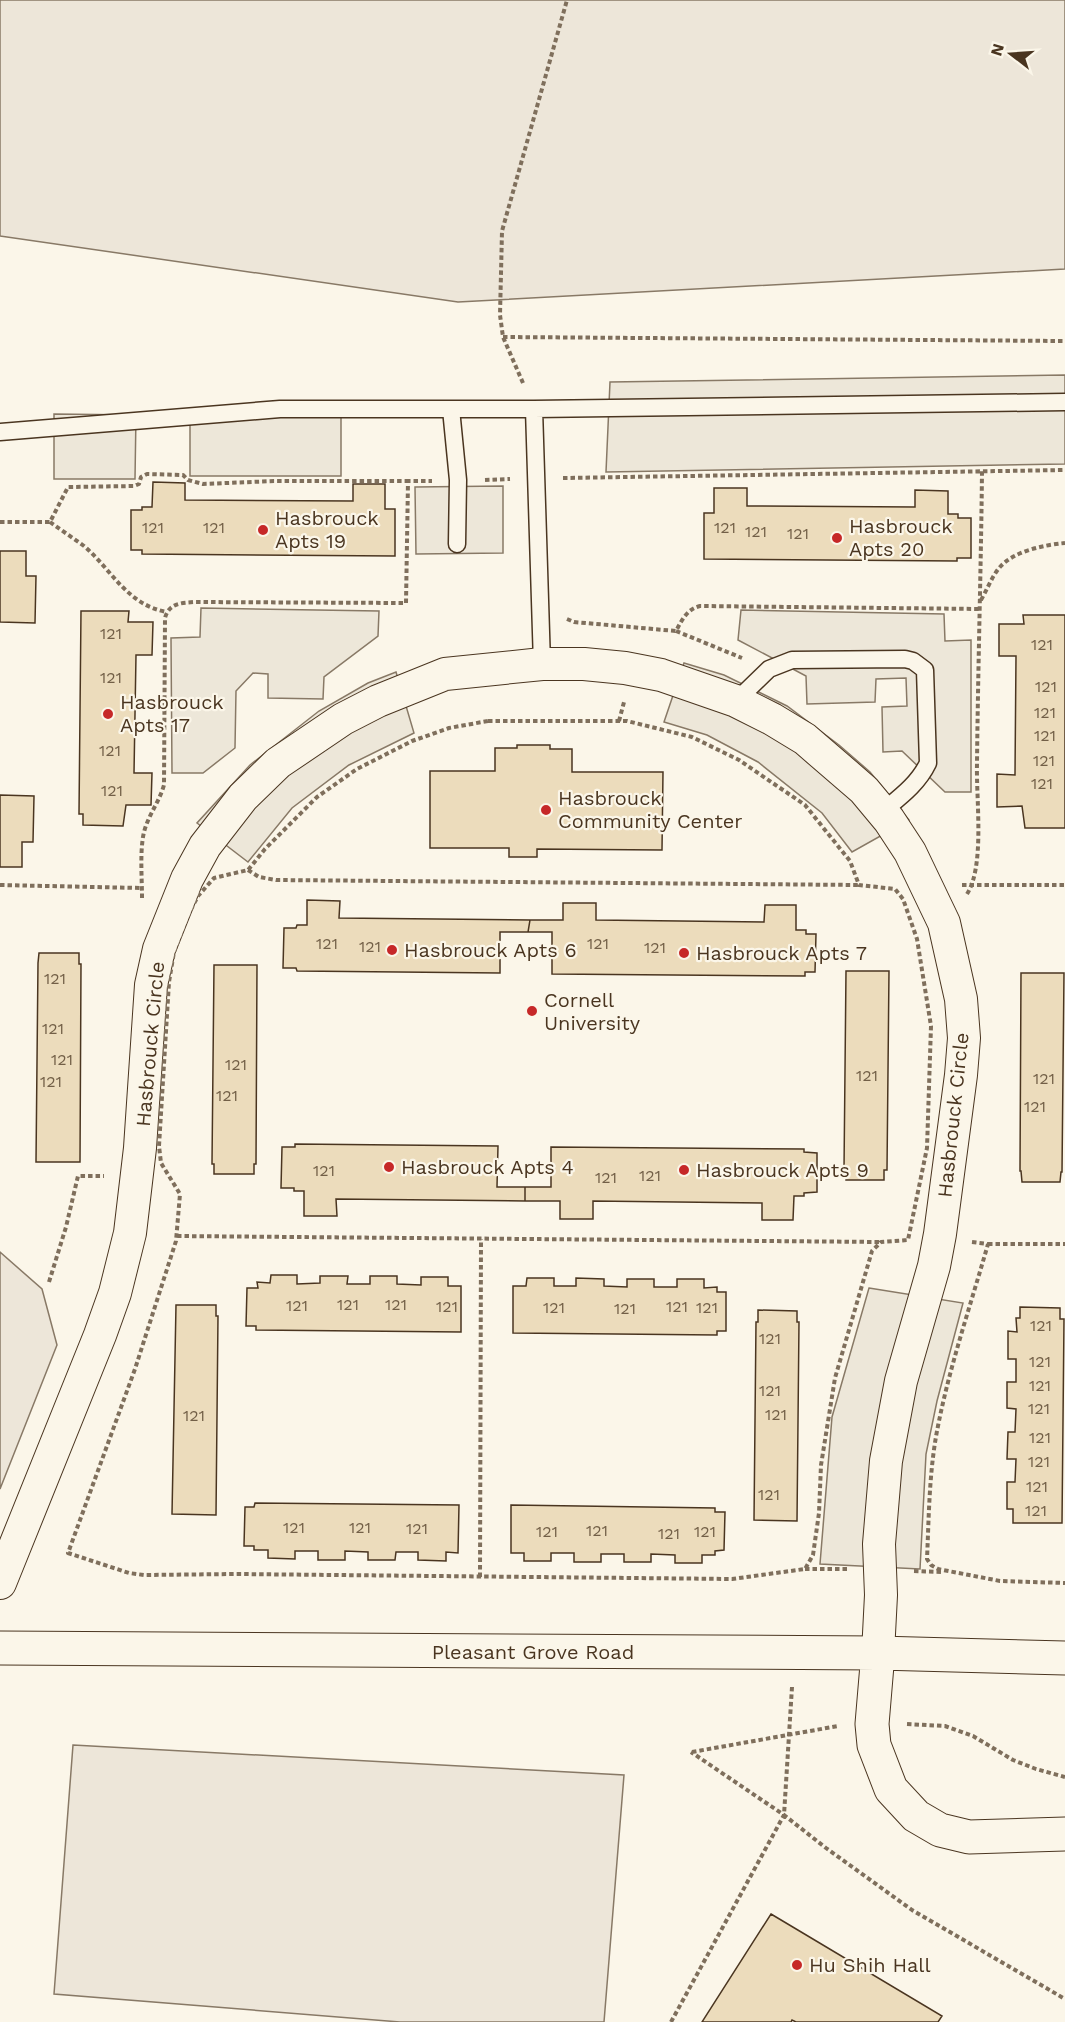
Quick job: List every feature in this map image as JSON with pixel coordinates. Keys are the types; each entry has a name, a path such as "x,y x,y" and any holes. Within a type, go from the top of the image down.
{"street":[{"name":"Hasbrouck Circle","path":"0,1583 115,1293 129,1233 140,1148 153,976 159,949 187,879 205,846 243,797 278,763 343,719 378,701 445,674 542,664 594,665 661,675 736,701 805,739 864,790 882,812 910,852 944,923 961,999 964,1038 961,1075 934,1266 901,1380 886,1461 879,1544 881,1595 878,1653"},
{"name":"Pleasant Grove Road","path":"0,1648 878,1653 1065,1658"},
{"path":"878,1653 872,1724 874,1745 891,1789 916,1816 940,1830 969,1838 1065,1834"}],"lane":[{"path":"0,432 280,409 534,409 1065,402"},
{"path":"452,409 458,480 458,544"},
{"path":"534,409 542,664"},
{"path":"736,701 769,669 792,660 905,659 913,661 925,670 928,763 922,777 882,812"}],"path":[{"path":"534,409 503,337 500,315 502,231 567,0"},
{"path":"503,337 1065,341"},
{"path":"50,522 68,487 135,486 139,484 141,477 147,474 183,475 188,480 203,484 274,480 408,481"},
{"path":"565,489 566,478"},
{"path":"0,522 50,522 84,547 129,594 156,610 166,612"},
{"path":"981,601 999,568 1008,560 1024,552 1065,543"},
{"path":"676,632 692,608 700,606 981,609"},
{"path":"564,611 567,619 574,622 676,632 769,669"},
{"path":"859,885 850,861 805,805 772,781 739,760 692,738 619,720 488,721 449,728 412,741 357,769 317,797 265,849 248,870 214,878 198,896 187,917 174,952 169,982 159,1146 161,1163 180,1194 177,1236 151,1322 68,1553 129,1573 144,1575 732,1579 805,1569 813,1555 819,1513 821,1465 835,1378 865,1271 872,1251 881,1242"},
{"path":"248,870 259,877 276,880 859,885 895,889 1065,885"},
{"path":"0,885 142,888"},
{"path":"177,1236 881,1242 908,1240 927,1148 931,1026 917,939 903,899 895,889"},
{"path":"480,1577 481,1239"},
{"path":"988,1244 1065,1244"},
{"path":"671,2022 784,1815 794,1653"},
{"path":"898,1723 945,1726 973,1736 1013,1760 1036,1769 1065,1776"},
{"path":"845,1725 691,1752 784,1815 912,1910 1065,1999"}],"shaded area":[{"path":"0,0 1065,0 1065,269 458,302 0,236"},
{"path":"1065,375 1065,464 606,472 610,382"},
{"path":"190,408 341,408 341,476 190,476"},
{"path":"54,414 136,415 135,479 54,479"},
{"path":"503,486 503,553 416,554 415,487"},
{"path":"201,608 379,611 378,636 324,677 323,699 268,698 268,674 253,673 236,691 235,748 203,773 172,773 171,638 200,637"},
{"path":"741,610 944,614 945,641 971,640 971,792 945,792 902,751 883,752 882,707 907,706 906,678 876,679 875,702 807,704 806,676 738,640"},
{"path":"684,663 724,675 787,706 839,745 870,772 909,820 852,852 822,813 758,762 707,735 664,722"},
{"path":"396,672 414,733 349,765 292,808 248,862 197,823 250,765 319,711 368,683"},
{"path":"0,1252 42,1289 57,1345 0,1489"},
{"path":"869,1288 963,1303 937,1401 926,1454 920,1569 820,1564 832,1417"},
{"path":"73,1745 624,1775 604,2022 400,2022 54,1994"}],"building":[{"name":"Hasbrouck Apts 19","path":"153,482 185,483 185,500 353,501 353,484 385,484 385,509 395,509 395,556 142,554 142,550 131,550 131,510 152,507"},
{"name":"Hasbrouck Apts 20","path":"714,488 747,488 747,506 915,507 915,490 948,491 948,514 958,514 958,518 971,518 971,558 957,558 957,561 704,559 704,513 714,513"},
{"path":"0,551 26,551 26,576 36,576 35,623 0,622"},
{"name":"Hasbrouck Apts 17","path":"81,611 129,611 128,622 153,622 152,655 136,655 134,773 152,773 151,805 126,805 123,826 83,825 83,814 79,814"},
{"path":"1023,615 1065,615 1065,828 1025,828 1022,806 997,807 997,774 1015,775 1016,656 999,656 999,624 1024,624"},
{"name":"Hasbrouck Community Center","path":"517,745 550,745 550,749 572,749 572,772 663,772 662,850 537,849 537,857 509,857 509,848 430,848 430,771 495,771 495,748 517,748"},
{"path":"0,795 34,796 33,842 22,842 22,867 0,867"},
{"name":"Hasbrouck Apts 6","path":"307,900 340,901 339,918 530,920 528,932 500,932 500,973 297,971 296,968 283,968 284,928 307,925"},
{"name":"Hasbrouck Apts 7","path":"563,903 596,903 596,920 764,922 765,905 796,905 796,930 806,930 806,934 816,934 815,972 805,972 805,976 552,974 552,932 528,932 530,920 563,920"},
{"path":"39,953 79,953 79,964 81,964 80,1162 36,1162"},
{"path":"214,965 257,965 256,1164 254,1164 254,1174 214,1174 214,1164 212,1164"},
{"path":"846,971 889,971 887,1170 884,1170 884,1180 846,1180 846,1169 844,1170"},
{"path":"1021,973 1064,973 1062,1172 1060,1182 1022,1182 1020,1171"},
{"name":"Hasbrouck Apts 4","path":"295,1144 498,1146 497,1187 525,1187 525,1201 336,1199 337,1216 304,1216 304,1191 281,1188 282,1147 295,1147"},
{"name":"Hasbrouck Apts 9","path":"551,1147 804,1149 804,1152 817,1153 817,1192 794,1196 793,1220 762,1220 762,1203 593,1201 593,1219 560,1219 560,1201 525,1201 525,1187 551,1187"},
{"path":"271,1275 297,1275 297,1284 320,1283 320,1276 348,1276 347,1284 370,1284 370,1276 397,1276 397,1284 421,1285 421,1277 448,1277 448,1286 461,1286 461,1332 256,1330 256,1326 246,1326 247,1288 258,1288 257,1282 270,1283"},
{"path":"527,1278 554,1278 554,1286 576,1286 576,1278 604,1279 604,1286 627,1287 627,1279 654,1279 654,1287 677,1287 677,1279 704,1279 704,1288 717,1287 717,1292 726,1292 726,1331 717,1331 717,1335 513,1333 513,1286 526,1286"},
{"path":"176,1305 216,1305 216,1316 218,1316 216,1515 172,1514"},
{"path":"1020,1307 1060,1308 1060,1319 1064,1319 1062,1523 1013,1523 1013,1509 1007,1509 1007,1482 1015,1482 1016,1459 1007,1459 1008,1432 1015,1432 1016,1409 1007,1408 1007,1382 1016,1382 1016,1359 1008,1359 1008,1331 1017,1332 1016,1318 1020,1318"},
{"path":"758,1310 797,1311 797,1322 799,1322 797,1521 754,1520"},
{"path":"255,1503 459,1505 458,1553 446,1552 446,1561 418,1560 418,1552 396,1552 395,1560 368,1560 368,1552 345,1551 345,1560 318,1560 318,1551 295,1551 295,1559 268,1558 268,1550 254,1550 254,1546 244,1546 245,1507 254,1507"},
{"path":"511,1505 715,1508 715,1512 725,1512 724,1550 715,1551 715,1555 702,1555 702,1563 675,1563 675,1555 651,1554 651,1562 624,1562 624,1554 601,1554 601,1562 574,1562 574,1553 551,1553 551,1561 524,1561 524,1553 511,1553"},
{"name":"Hu Shih Hall","path":"771,1914 942,2016 938,2022 796,2022 792,2020 791,2022 702,2022"}],"place":[{"name":"Hasbrouck Apts 19","path":"263,530"},
{"name":"Hasbrouck Apts 20","path":"837,538"},
{"name":"Hasbrouck Apts 17","path":"108,714"},
{"name":"Hasbrouck Community Center","path":"546,810"},
{"name":"Hasbrouck Apts 6","path":"392,950"},
{"name":"Hasbrouck Apts 7","path":"684,953"},
{"name":"Cornell University","path":"532,1011"},
{"name":"Hasbrouck Apts 4","path":"389,1167"},
{"name":"Hasbrouck Apts 9","path":"684,1170"},
{"name":"Hu Shih Hall","path":"797,1965"}]}
